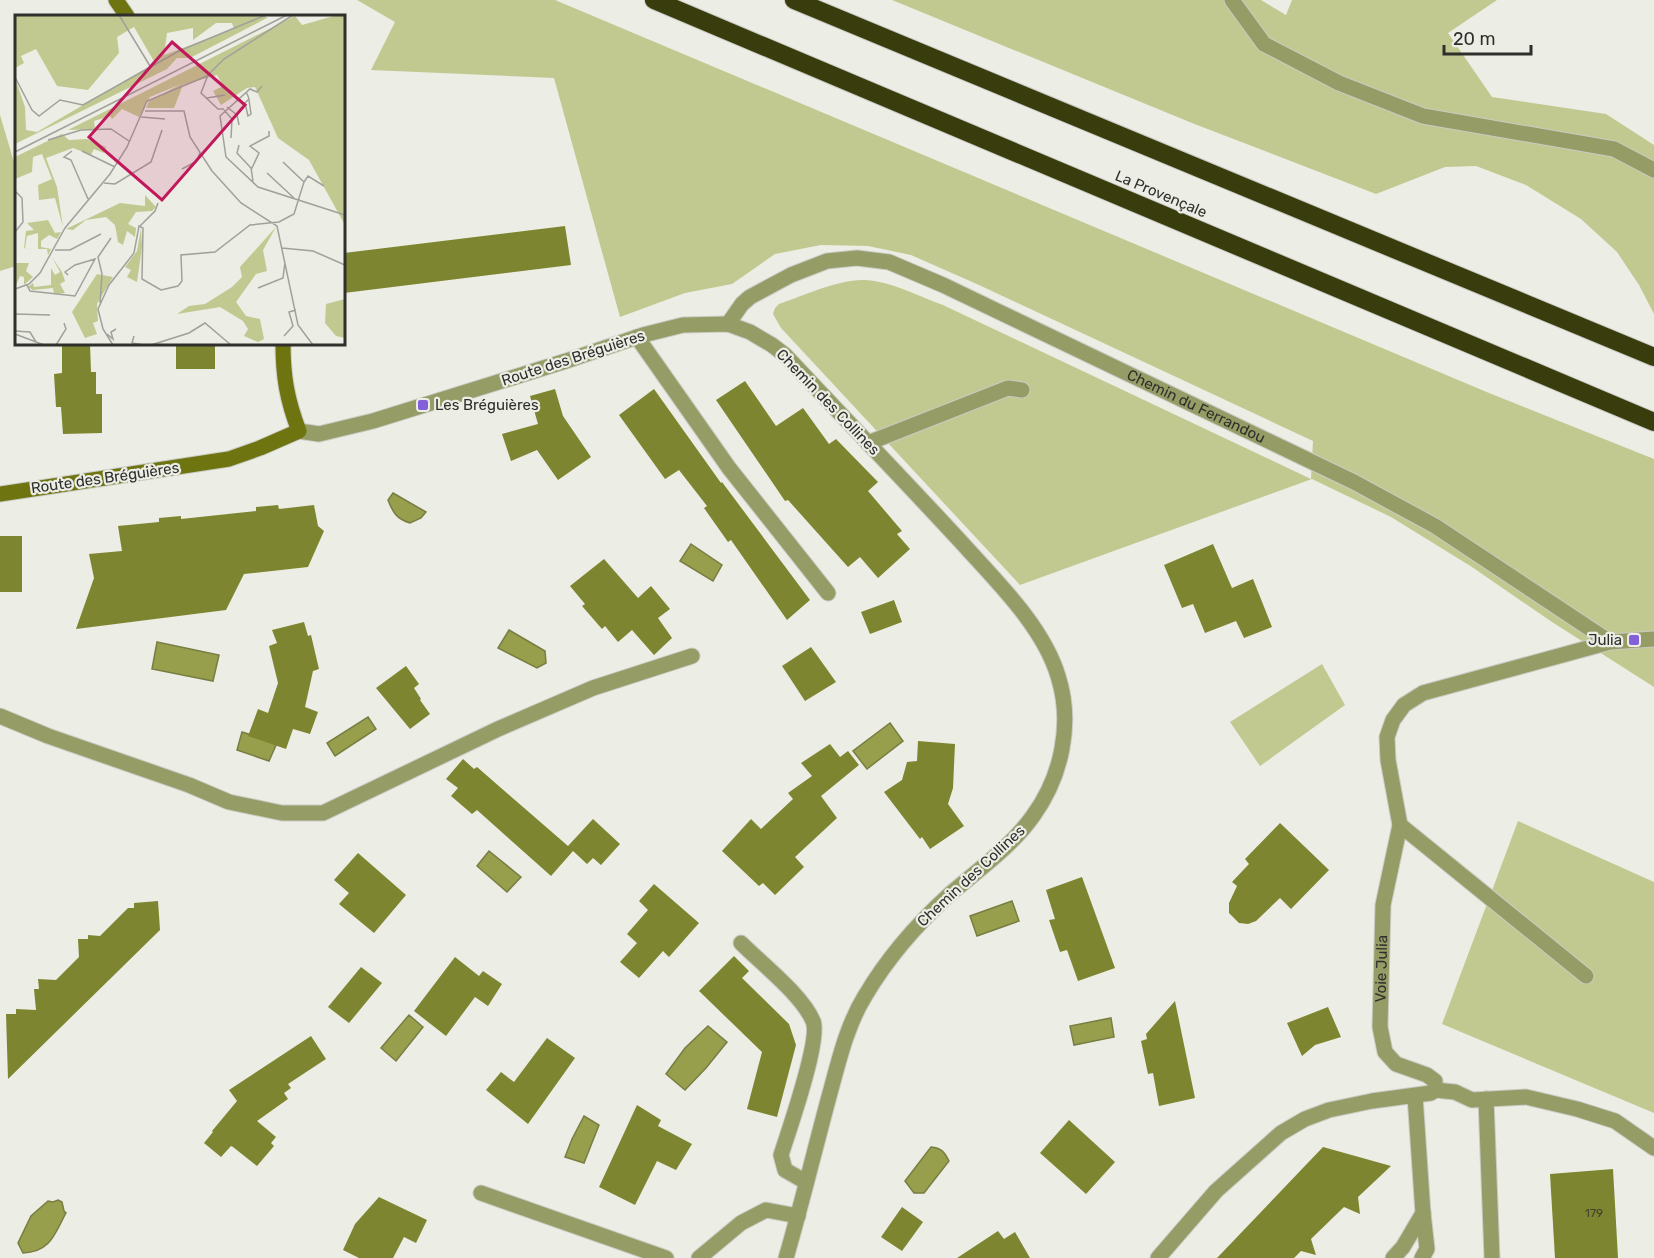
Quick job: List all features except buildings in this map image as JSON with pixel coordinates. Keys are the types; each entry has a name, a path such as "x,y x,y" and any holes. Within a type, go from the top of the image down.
{"highway":[{"name":"La Provençale","path":"654,0 1654,422"},
{"path":"794,0 1654,357"}],"street":[{"path":"116,0 126,15"},
{"path":"1232,0 1264,44 1339,83 1423,116 1614,149 1654,170"},
{"name":"Chemin du Ferrandou","path":"728,324 750,297 791,275 827,261 857,258 889,262 954,290 1354,482 1435,526 1610,642"},
{"name":"Route des Bréguières","path":"0,494 229,459 299,431 319,434 373,421 566,362 637,337 682,325 728,324"},
{"name":"Chemin des Collines","path":"728,324 750,332 785,355 1003,590 1046,647 1058,674 1065,705 1065,737 1058,767 1034,815 1017,837 909,933 863,998 847,1036 786,1258"},
{"path":"637,337 729,468 828,593"},
{"path":"283,345 284,380 289,404 299,431"},
{"path":"868,443 1008,388 1022,390"},
{"path":"1610,642 1654,639"},
{"name":"Voie Julia","path":"1435,1090 1435,1081 1427,1075 1396,1064 1385,1052 1380,1027 1383,905 1400,825 1388,760 1387,737 1393,720 1404,705 1423,693 1610,642"},
{"path":"0,716 48,736 189,785 229,802 282,813 323,813 498,729 593,688 692,656"},
{"path":"1400,825 1586,976"},
{"path":"741,943 802,1004 814,1023 810,1058 781,1155 785,1170 806,1182"},
{"path":"1158,1258 1216,1191 1281,1133 1305,1119 1329,1110 1372,1101 1431,1093 1435,1090 1455,1092 1472,1100 1526,1097 1615,1121 1654,1148"},
{"path":"1415,1095 1427,1249 1422,1258"},
{"path":"1486,1099 1492,1258"},
{"path":"481,1193 666,1258"},
{"path":"699,1258 741,1223 766,1210 798,1216"},
{"path":"1393,1258 1403,1247 1423,1213"}],"shaded area":[{"path":"357,0 555,0 1489,393 1654,459 1654,687 1552,622 1472,567 1391,517 1312,479 1020,585 781,328 773,314 779,304 854,280 884,283 943,305 1311,479 1313,441 911,255 868,246 821,245 775,254 732,284 685,293 620,317 554,78 371,70 395,22"},
{"path":"892,0 1261,0 1286,15 1292,0 1497,0 1448,33 1492,97 1606,114 1654,145 1654,314 1639,285 1617,252 1581,219 1526,185 1476,166 1445,167 1376,194 1192,123"},
{"path":"0,115 15,166 15,266 0,271"},
{"path":"393,493 426,512 421,518 410,523 402,520 394,512 388,500"},
{"path":"691,544 722,565 713,581 680,561"},
{"path":"509,630 545,651 546,663 537,668 498,648"},
{"path":"157,642 219,655 213,681 152,669"},
{"path":"1322,664 1345,705 1260,766 1230,722"},
{"path":"368,717 376,729 335,756 327,743"},
{"path":"890,723 903,741 867,769 853,751"},
{"path":"242,732 277,743 269,761 237,750"},
{"path":"1518,821 1654,882 1654,1113 1442,1024"},
{"path":"489,851 521,877 507,892 477,866"},
{"path":"1012,901 1019,921 977,936 970,916"},
{"path":"409,1015 423,1027 396,1061 381,1048"},
{"path":"1111,1018 1114,1037 1074,1045 1070,1026"},
{"path":"708,1026 727,1042 685,1090 666,1074 685,1048"},
{"path":"584,1116 599,1125 584,1163 565,1157"},
{"path":"931,1147 942,1151 949,1161 924,1193 914,1193 905,1181"},
{"path":"48,1201 62,1202 66,1213 55,1234 40,1249 23,1253 18,1243 31,1216"}],"place":[{"name":"Les Bréguières","path":"423,405"},
{"name":"Julia","path":"1634,640"}]}
